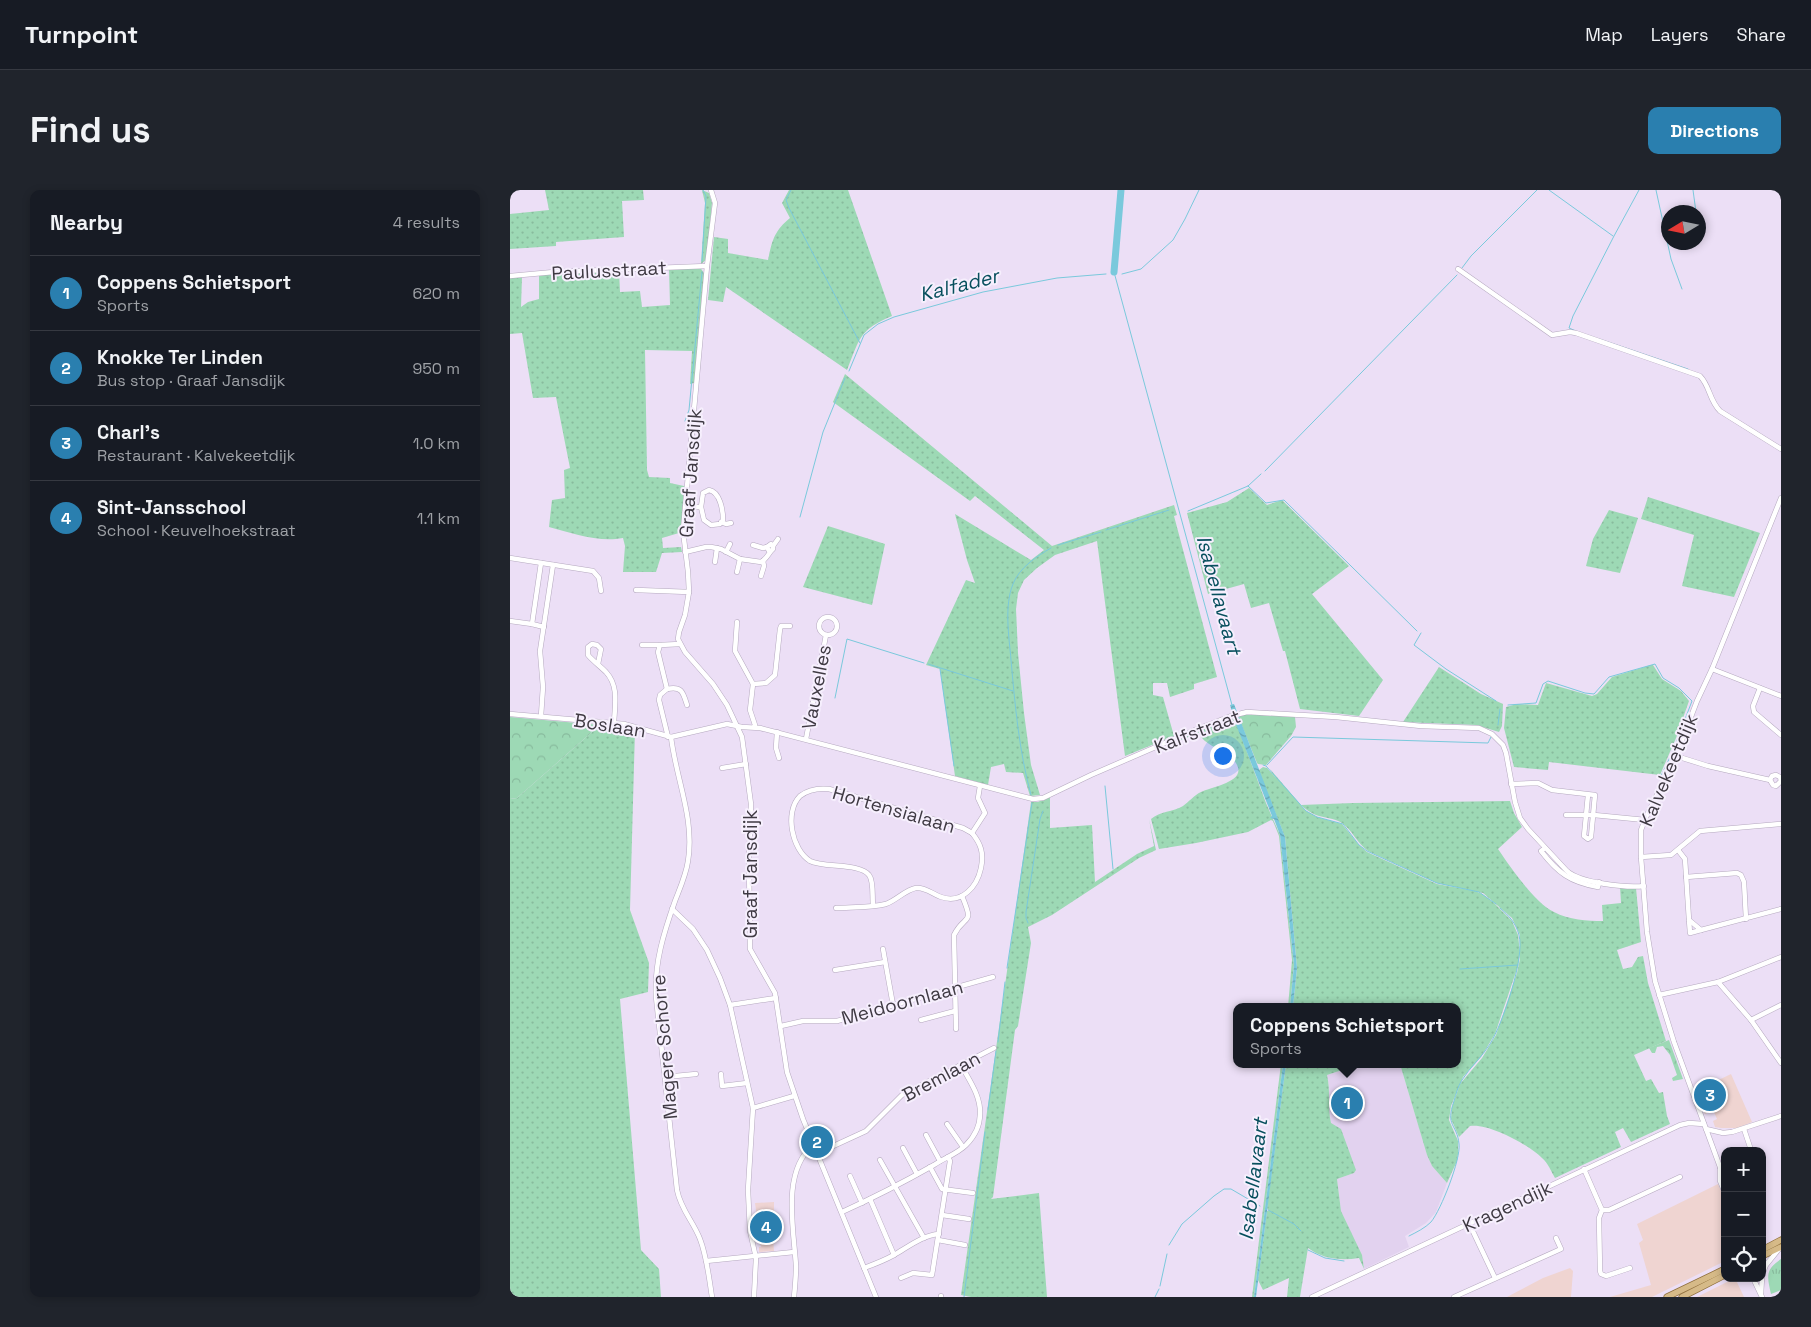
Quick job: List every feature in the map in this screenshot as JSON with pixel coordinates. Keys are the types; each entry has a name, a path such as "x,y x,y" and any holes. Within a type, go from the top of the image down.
{"main road":[{"path":"1766,1248 1781,1240"},
{"path":"1766,1254 1781,1247"},
{"path":"1667,1297 1721,1270"},
{"path":"1682,1297 1721,1277"}],"street":[{"name":"Graaf Jansdijk","path":"711,190 715,203 707,266 683,532 689,592 679,632 680,644 713,684 738,725 742,737 750,804 749,945 776,998 787,1072 794,1096 816,1154 842,1212 876,1297"},
{"name":"Paulusstraat","path":"510,276 546,272 707,266"},
{"path":"1458,269 1552,335 1576,333 1700,376 1706,384 1713,402 1720,411 1781,449"},
{"path":"722,522 718,495 708,490 703,493 701,507 702,515 707,523 715,525 722,522 726,524 731,522"},
{"name":"Kalvekeetdijk","path":"1721,1183 1720,1168 1676,1050 1659,995 1648,949 1641,857 1641,830 1644,820 1676,756 1781,498"},
{"path":"685,507 701,507"},
{"path":"761,576 764,566 763,562 770,544 773,546 778,539"},
{"path":"726,552 730,544"},
{"path":"753,545 768,549"},
{"path":"685,552 706,546 717,548 740,559 763,562"},
{"path":"715,562 717,548"},
{"path":"510,558 593,571 599,578 601,591"},
{"path":"737,572 740,559"},
{"path":"532,624 542,563"},
{"path":"541,716 543,687 540,651 553,565"},
{"path":"636,590 689,592"},
{"name":"Vauxelles","path":"830,617 836,621 837,628 833,634 826,635 820,631 819,624 824,618 830,617"},
{"path":"510,621 544,627"},
{"path":"737,622 735,651 753,684 750,710 755,725 754,728"},
{"path":"753,684 766,683 775,675 780,629 781,626 790,626"},
{"name":"Vauxelles","path":"806,739 826,635"},
{"path":"642,645 680,644"},
{"path":"660,645 658,652 667,689 674,687 680,689 684,694 687,705"},
{"path":"598,664 614,685 614,722"},
{"path":"1712,669 1781,696"},
{"path":"1760,688 1753,706 1754,712 1781,735"},
{"name":"Magere Schorre","path":"667,689 660,695 659,700 670,737 685,806 689,837 686,869 662,935 655,980 679,1201 700,1238 712,1297"},
{"name":"Kalfstraat","path":"738,725 806,739 1028,799 1040,799 1134,756 1238,714 1256,712 1336,717 1421,726 1484,729 1496,736 1503,745 1520,818 1545,848 1541,851 1568,878 1598,887 1599,882 1644,886"},
{"name":"Boslaan","path":"510,714 614,722 670,737 727,724 738,725"},
{"path":"777,732 776,748 779,758"},
{"path":"1676,756 1708,766 1770,780 1776,786 1781,781 1780,777 1776,774 1770,780"},
{"path":"722,768 746,764"},
{"path":"1511,784 1538,783 1552,790 1595,795 1591,837 1588,839 1584,836 1588,795"},
{"name":"Hortensialaan","path":"972,832 985,813 978,798 980,786"},
{"name":"Hortensialaan","path":"873,905 869,874 861,870 815,862 801,853 796,841 792,821 793,808 800,797 813,790 829,789 972,832 980,845 982,859 978,880 962,896"},
{"path":"1566,815 1594,815 1644,820"},
{"path":"1641,857 1671,855 1700,831 1781,824"},
{"path":"1678,850 1685,859 1690,933 1781,909"},
{"path":"1686,877 1739,874 1743,879 1746,919"},
{"path":"836,908 888,903 912,889 920,888 940,897 962,896 969,912 968,919 958,928 954,935 956,1029"},
{"path":"672,910 693,929 707,950 720,978 730,1005 753,1108 748,1190 750,1231 756,1258 754,1297"},
{"path":"1689,920 1701,930"},
{"path":"883,949 893,1005"},
{"path":"1659,995 1718,982 1781,957"},
{"path":"835,970 885,962"},
{"name":"Meidoornlaan","path":"781,1026 802,1021 838,1020 994,977"},
{"path":"1718,982 1751,1020 1781,1061"},
{"path":"730,1005 776,998"},
{"path":"1751,1020 1781,1004"},
{"path":"921,1020 955,1011"},
{"name":"Bremlaan","path":"816,1154 866,1131 902,1094 994,1048"},
{"path":"842,1212 948,1157 963,1147 975,1133 980,1113 977,1096 961,1065"},
{"path":"665,1077 696,1074"},
{"path":"721,1074 722,1086 747,1083"},
{"path":"753,1108 794,1096"},
{"path":"1706,1130 1723,1132 1744,1129 1781,1116"},
{"name":"Kragendijk","path":"1312,1297 1680,1125 1690,1123 1704,1124"},
{"path":"947,1124 963,1147"},
{"path":"1744,1129 1750,1147"},
{"path":"926,1135 940,1161"},
{"path":"794,1297 796,1274 792,1220 794,1176 802,1158 813,1145"},
{"path":"903,1148 917,1174"},
{"path":"901,1278 913,1273 932,1275 950,1161 948,1157"},
{"path":"880,1160 924,1238"},
{"path":"930,1166 942,1189 973,1193"},
{"path":"1584,1169 1602,1210 1599,1218 1601,1274 1606,1276 1630,1268"},
{"path":"850,1176 862,1203"},
{"path":"1602,1210 1609,1210 1680,1177"},
{"path":"870,1199 894,1255"},
{"path":"942,1215 969,1219"},
{"path":"1469,1223 1495,1278"},
{"path":"864,1268 894,1255 924,1238 938,1234"},
{"path":"1454,1297 1561,1249 1556,1238"},
{"path":"938,1240 965,1245"},
{"path":"1766,1265 1781,1247"},
{"path":"706,1261 794,1252"},
{"path":"1755,1282 1761,1296"},
{"path":"1761,1296 1762,1282"},
{"path":"1325,1291 1328,1297"}],"shaded area":[{"path":"1348,1068 1401,1068 1427,1155 1432,1166 1447,1183 1436,1212 1426,1223 1405,1236 1409,1247 1364,1269 1362,1257 1341,1211 1337,1179 1354,1173 1331,1123 1328,1108 1329,1084 1327,1075"},
{"path":"1731,1074 1752,1122 1738,1128 1715,1127 1713,1121 1717,1119 1713,1110 1705,1114 1696,1091"},
{"path":"1718,1184 1721,1191 1721,1263 1652,1297 1610,1297 1651,1285 1639,1243 1643,1240 1637,1224"},
{"path":"774,1202 774,1227 780,1239 773,1239 774,1251 759,1252 759,1247 761,1247 755,1218 757,1217 755,1203"},
{"path":"1570,1268 1573,1271 1571,1297 1507,1297 1543,1278"},
{"path":"1727,1282 1737,1282 1744,1297 1697,1297"}],"green space":[{"path":"545,190 643,190 644,200 622,201 624,237 556,242 556,246 510,249 510,214 549,210"},
{"path":"702,190 709,193 712,203 707,259 701,264 705,203"},
{"path":"789,190 848,190 892,316 873,326 862,336 847,370 726,287 723,302 708,300 714,237 728,239 728,253 768,260 774,237 780,227 790,218 782,203"},
{"path":"700,267 705,275 694,383 690,384 692,351 645,350 647,470 649,477 670,478 670,483 684,486 681,534 662,538 663,548 681,547 682,552 662,553 656,572 623,572 625,546 623,538 595,538 549,527 552,500 565,498 564,470 570,468 556,397 533,398 522,333 510,334 510,278 522,277 521,307 528,302 539,299 539,275 619,271 620,292 640,291 642,307 670,305 669,268"},
{"path":"845,374 1052,546 1174,505 1177,515 1174,516 1217,677 1194,684 1194,689 1170,697 1167,683 1153,683 1153,695 1163,697 1174,736 1125,756 1097,541 1055,555 1024,580 1018,593 1016,609 1018,653 1024,713 1031,765 1040,795 1030,796 1023,773 1006,772 1004,764 991,767 988,785 955,776 940,669 926,665 966,580 975,583 955,514 1031,560 1044,550 975,496 970,501 833,402"},
{"path":"1249,488 1267,505 1282,500 1349,566 1312,594 1383,680 1359,716 1300,709 1285,651 1283,651 1269,603 1251,608 1244,584 1208,594 1187,513 1227,502"},
{"path":"1648,497 1760,533 1734,597 1682,586 1694,535 1641,519"},
{"path":"1609,510 1638,518 1620,573 1586,566 1593,539"},
{"path":"828,526 885,544 872,605 803,587"},
{"path":"1653,665 1662,679 1681,691 1689,701 1660,775 1549,762 1548,770 1514,767 1504,728 1506,707 1517,704 1538,705 1546,683 1592,696 1597,694 1612,677"},
{"path":"1439,667 1481,694 1503,704 1502,726 1499,732 1476,725 1403,722"},
{"path":"1251,714 1295,717 1296,727 1291,736 1266,765 1257,763 1238,716"},
{"path":"510,717 600,725 517,798 510,799"},
{"path":"1234,717 1280,835 1294,965 1290,1003 1288,1003 1292,960 1279,836 1273,821 1271,820 1248,832 1159,849 1151,819 1158,814 1183,806 1198,793 1232,780 1237,776 1238,771 1234,760 1207,742 1199,733 1179,741 1180,738"},
{"path":"600,725 635,730 630,910 649,963 648,992 620,999 641,1250 659,1269 661,1297 510,1297 510,799 517,798"},
{"path":"1263,767 1267,768 1306,811 1317,817 1342,824 1367,852 1437,884 1482,894 1512,921 1518,935 1520,953 1518,966 1495,1034 1481,1057 1463,1077 1451,1106 1449,1120 1458,1141 1458,1154 1457,1161 1447,1183 1432,1166 1427,1155 1401,1068 1461,1068 1461,1003 1293,1003 1297,968 1285,837 1259,770"},
{"path":"1270,769 1301,805 1510,801 1522,827 1498,849 1523,884 1539,901 1554,912 1566,917 1603,921 1602,905 1621,903 1620,886 1636,888 1641,942 1617,950 1623,969 1632,967 1638,957 1643,956 1648,983 1666,1041 1634,1055 1646,1081 1651,1079 1659,1093 1663,1092 1670,1124 1631,1142 1623,1128 1615,1132 1621,1147 1555,1178 1546,1162 1536,1153 1519,1141 1498,1131 1470,1126 1459,1137 1451,1119 1452,1107 1460,1084 1482,1058 1496,1035 1517,973 1520,959 1520,935 1512,918 1483,893 1437,883 1368,851 1342,823 1316,815 1304,808 1297,802 1284,788"},
{"path":"1050,796 1050,828 1092,825 1095,882 1137,854 1154,846 1149,819 1156,850 1139,858 1052,915 1028,927 1031,943 1018,1026 1015,1030 993,1197 991,1199 1039,1193 1047,1297 971,1297 961,1295 1031,802 1038,802"},
{"path":"1669,1040 1683,1079 1673,1081 1672,1078 1677,1075 1670,1055 1663,1046 1657,1047 1655,1053 1652,1053 1649,1048"},
{"path":"1281,1068 1283,1068 1254,1297 1252,1297"},
{"path":"1285,1068 1348,1068 1327,1075 1329,1111 1331,1123 1341,1129 1356,1170 1354,1173 1337,1179 1341,1211 1362,1255 1364,1269 1359,1258 1332,1258 1320,1255 1308,1248 1300,1297 1287,1297 1289,1278 1263,1290 1258,1280 1267,1211 1269,1211 1267,1208"},
{"path":"1781,1259 1781,1290 1771,1294 1768,1274 1772,1267"}],"water":[{"path":"1234,704 1285,837 1297,968 1293,1003 1290,1003 1294,965 1280,835 1274,819 1270,818 1272,816 1230,705"},
{"path":"1283,1068 1285,1068 1256,1297 1254,1297"}],"waterway":[{"path":"702,261 706,196 703,190"},
{"path":"791,190 786,200 789,208 860,343"},
{"name":"Isabellavaart","path":"1114,272 1121,190"},
{"path":"1122,274 1141,269 1173,240 1199,190"},
{"path":"1462,268 1471,256 1537,190"},
{"path":"1549,190 1613,236"},
{"path":"1576,331 1569,328 1573,316 1639,190"},
{"path":"1656,190 1671,259 1682,289"},
{"path":"1693,190 1695,205"},
{"path":"685,421 689,410 702,272"},
{"name":"Isabellavaart","path":"1114,272 1232,705"},
{"name":"Kalfader","path":"849,371 864,335 878,324 894,317 983,292 1057,278 1106,274"},
{"path":"1265,471 1457,275"},
{"path":"1599,339 1688,369"},
{"name":"Kalfader","path":"800,517 823,432 845,378"},
{"path":"1188,511 1248,486 1261,474"},
{"path":"1248,486 1266,503 1284,500 1417,631"},
{"path":"1106,530 1169,510"},
{"path":"1058,545 1101,532"},
{"path":"1031,795 1020,745 1008,631 1008,611 1010,593 1019,573 1034,559 1051,548"},
{"path":"1421,633 1414,645 1446,669 1496,701"},
{"path":"835,698 847,639 924,663"},
{"path":"928,664 1013,691"},
{"path":"1508,705 1536,703 1543,684 1548,681 1594,694 1609,677 1655,664 1663,678 1679,688 1692,701 1660,778"},
{"path":"940,669 954,766"},
{"path":"1498,725 1500,709"},
{"path":"1267,765 1293,737 1488,743 1491,737"},
{"path":"1263,765 1266,766 1306,811 1317,817 1343,824 1359,845 1367,851 1437,883 1479,892 1496,904"},
{"path":"1105,786 1113,869"},
{"path":"1007,968 1032,803"},
{"path":"1028,923 1026,912 1040,819 1043,811"},
{"path":"1409,1236 1431,1222 1445,1196 1459,1151 1458,1137 1451,1120 1456,1093 1465,1075 1490,1044 1501,1021 1512,990 1519,959 1519,935 1512,920 1500,908"},
{"path":"1460,969 1518,965"},
{"path":"998,1042 1005,982"},
{"path":"988,1110 996,1051"},
{"path":"964,1297 985,1132"},
{"path":"1169,1245 1182,1224 1224,1189 1231,1189 1260,1206"},
{"path":"1268,1210 1294,1224 1301,1231"},
{"path":"1308,1250 1325,1258 1344,1261"},
{"path":"1160,1286 1167,1254"},
{"path":"1155,1297 1159,1289"}],"place":[{"name":"Charl's","path":"1710,1095"},
{"name":"Coppens Schietsport","path":"1347,1103"},
{"name":"Knokke Ter Linden","path":"817,1142"},
{"name":"Sint-Jansschool","path":"766,1227"}]}
